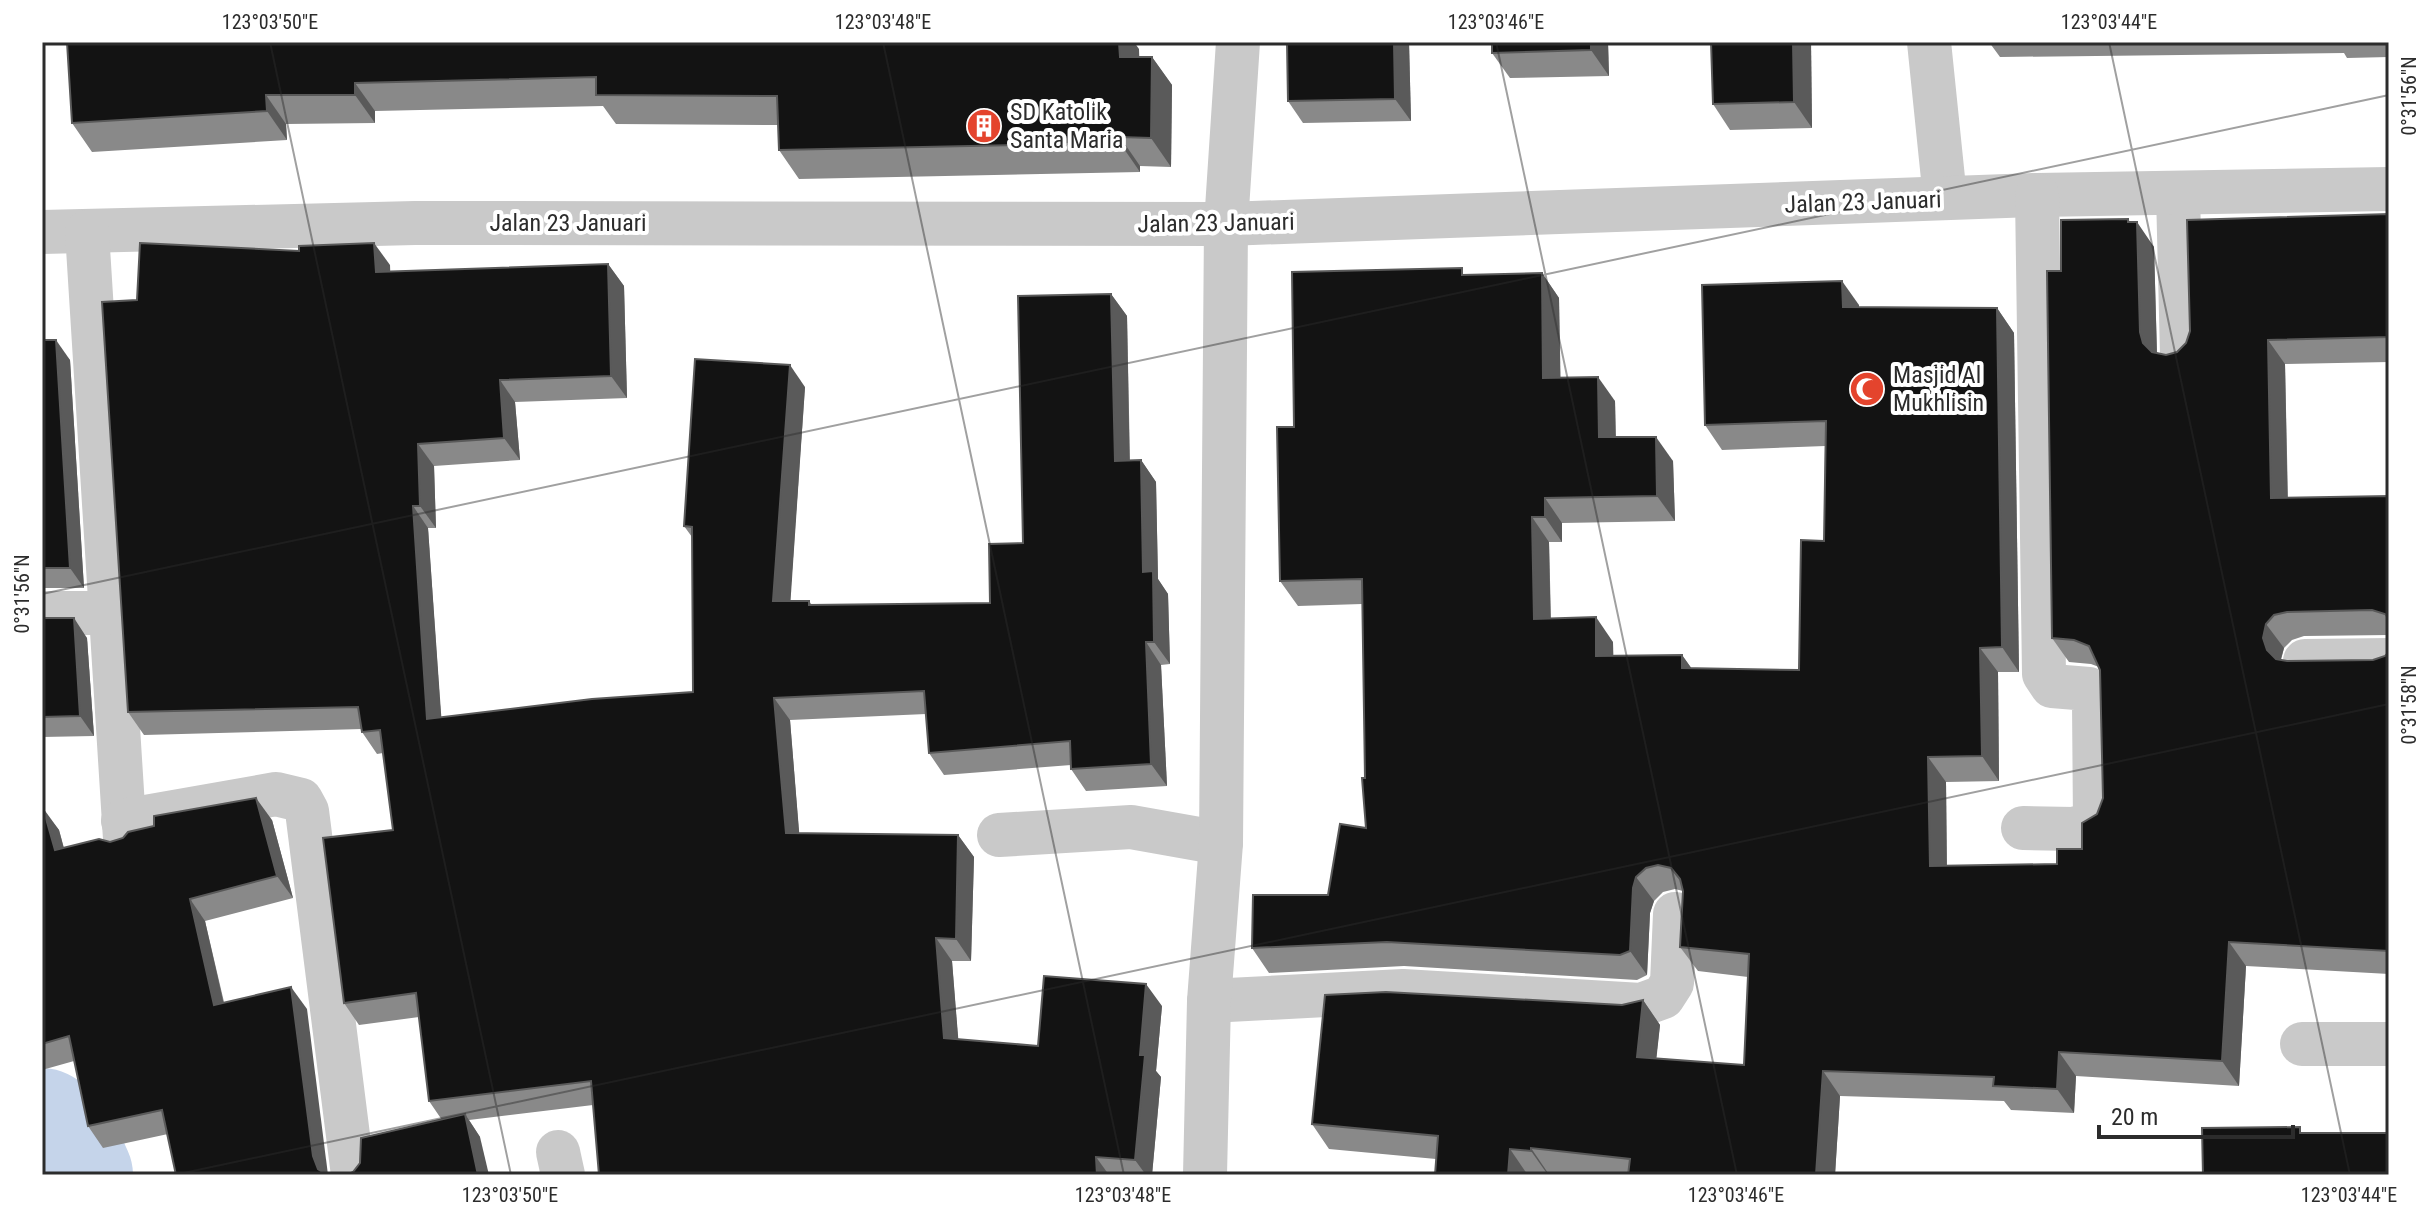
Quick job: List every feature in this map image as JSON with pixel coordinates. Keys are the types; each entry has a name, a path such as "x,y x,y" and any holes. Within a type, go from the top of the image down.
{"street":[{"path":"1205,1175 1209,1001 1221,843 1226,224 1238,42"},
{"path":"1929,42 1945,198"},
{"name":"Jalan 23 Januari","path":"42,232 415,223 1226,224 2037,195 2389,189"},
{"path":"2178,193 2182,355"},
{"path":"2023,828 2074,829 2095,823 2094,703 2089,689 2052,686 2044,674 2037,195"},
{"path":"87,232 124,830 276,794 301,800 307,811 353,1175"},
{"path":"42,613 110,613"},
{"path":"2305,661 2389,660"},
{"path":"999,835 1131,827 1221,843"},
{"path":"1209,1001 1403,991 1641,1005 1663,997 1672,983 1675,914"},
{"path":"2302,1044 2389,1044"}],"building":[{"path":"67,42 1119,42 1120,57 1152,57 1151,138 1120,137 1120,143 779,150 777,96 596,95 596,77 355,83 355,95 266,95 267,111 72,123"},
{"path":"1287,42 1394,42 1395,99 1288,101"},
{"path":"1492,42 1591,42 1591,50 1492,53"},
{"path":"1711,42 1793,42 1794,102 1713,104"},
{"path":"2389,214 2389,337 2268,340 2271,498 2389,496 2389,619 2385,614 2372,610 2287,612 2274,615 2266,624 2263,638 2267,650 2276,659 2287,661 2373,660 2389,652 2389,951 2229,942 2222,1061 2059,1052 2057,1089 1993,1086 1994,1077 1823,1071 1816,1175 1628,1175 1630,1159 1531,1148 1531,1151 1510,1149 1508,1175 1435,1175 1438,1136 1312,1124 1325,995 1386,992 1622,1005 1643,1000 1637,1057 1744,1065 1749,954 1680,947 1683,891 1680,879 1671,868 1658,865 1646,868 1636,877 1630,951 1620,955 1387,942 1252,948 1253,895 1328,895 1340,824 1366,828 1362,778 1365,778 1362,579 1280,581 1277,427 1294,427 1292,272 1462,268 1462,275 1542,273 1543,378 1598,377 1599,437 1656,437 1657,496 1545,498 1545,517 1532,517 1534,619 1596,617 1596,656 1682,655 1682,668 1799,670 1801,540 1824,541 1826,421 1705,425 1702,285 1842,281 1843,307 1997,308 2002,647 1980,648 1982,756 1928,757 1930,866 2057,864 2057,849 2082,849 2082,823 2097,814 2103,798 2100,670 2089,646 2074,640 2052,638 2047,271 2061,271 2061,220 2128,219 2128,222 2137,222 2140,332 2143,343 2152,352 2166,355 2177,352 2186,343 2190,331 2187,220"},
{"path":"140,243 299,251 299,246 374,243 376,272 608,264 611,376 500,380 504,438 418,444 420,506 413,506 427,719 592,699 693,692 692,527 684,526 695,359 790,365 773,601 809,601 809,605 990,603 989,544 1023,543 1018,296 1111,294 1115,461 1141,460 1143,572 1153,571 1154,642 1146,642 1151,764 1071,769 1070,741 929,753 924,691 774,698 786,833 958,835 956,939 936,938 944,1038 1038,1046 1044,976 1146,984 1140,1055 1145,1055 1135,1160 1096,1157 1097,1175 599,1175 591,1081 429,1101 416,993 344,1003 323,838 393,830 380,730 362,732 358,707 128,712 102,302 137,300"},
{"path":"42,340 56,340 70,568 42,568"},
{"path":"42,618 74,618 80,716 42,717"},
{"path":"256,798 277,876 190,899 214,1005 291,987 313,1156 318,1169 327,1175 176,1175 162,1110 88,1126 69,1036 42,1044 42,809 55,850 99,839 110,842 123,838 128,832 154,826 154,816"},
{"path":"465,1114 478,1175 347,1175 360,1163 361,1138"},
{"path":"2300,1127 2300,1133 2389,1133 2389,1175 2203,1175 2202,1128"}],"waterway":[{"path":"42,1126 57,1135 75,1175"}],"place":[{"name":"SD Katolik Santa Maria","path":"984,126"},
{"name":"Masjid Al Mukhlisin","path":"1867,389"}]}
